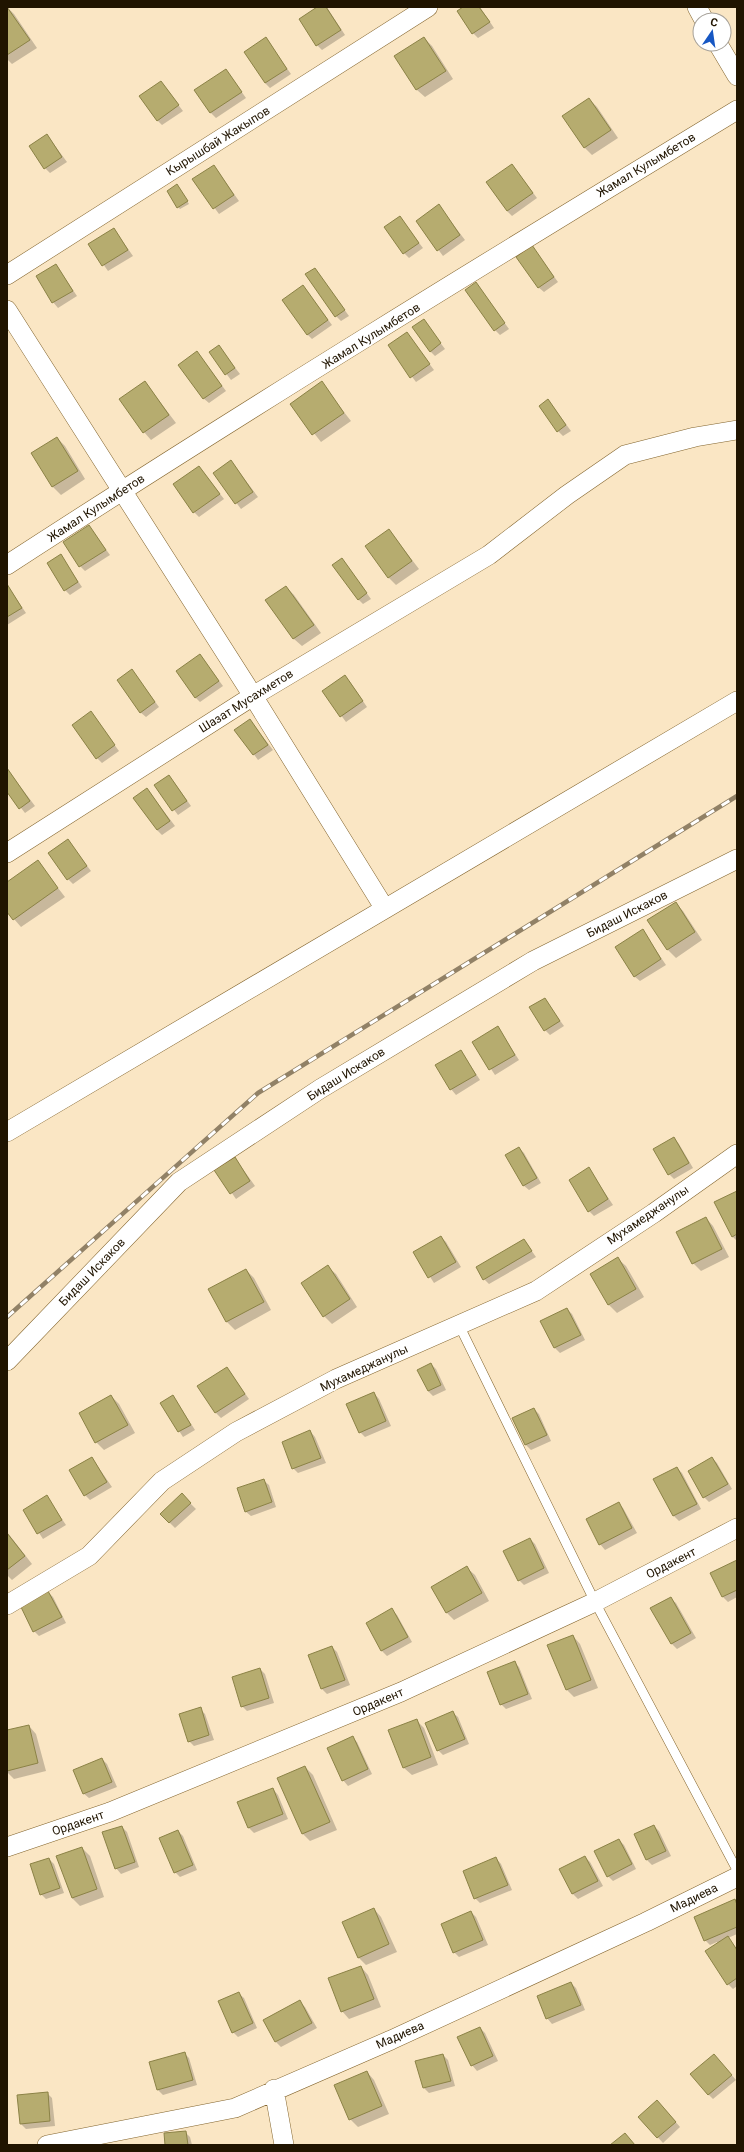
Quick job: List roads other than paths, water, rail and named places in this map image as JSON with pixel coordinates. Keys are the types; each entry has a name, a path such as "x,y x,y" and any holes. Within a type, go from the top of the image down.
{"street":[{"name":"Кырышбай Жакыпов","path":"7,275 428,7"},
{"path":"723,52 737,76"},
{"name":"Жамал Кулымбетов","path":"7,566 122,490 559,218 737,110"},
{"path":"7,310 253,696 385,909"},
{"name":"Шазат Мусахметов","path":"7,853 253,696 489,555 567,495 624,455 695,437 737,430"},
{"path":"7,1132 737,701"},
{"name":"Бидаш Искаков","path":"7,1361 179,1182 320,1089 533,961 737,859"},
{"name":"Мухамеджанулы","path":"7,1605 89,1556 162,1481 236,1432 336,1379 536,1291 654,1213 737,1154"},
{"name":"Ордакент","path":"7,1847 110,1812 401,1692 595,1602 737,1528"},
{"name":"Мадиева","path":"47,2145 234,2108 274,2089 398,2037 646,1922 737,1877"},
{"path":"274,2089 284,2145"}],"lane":[{"path":"459,1325 595,1602 737,1870"}],"railway":[{"path":"7,1317 258,1093 737,796"}]}
